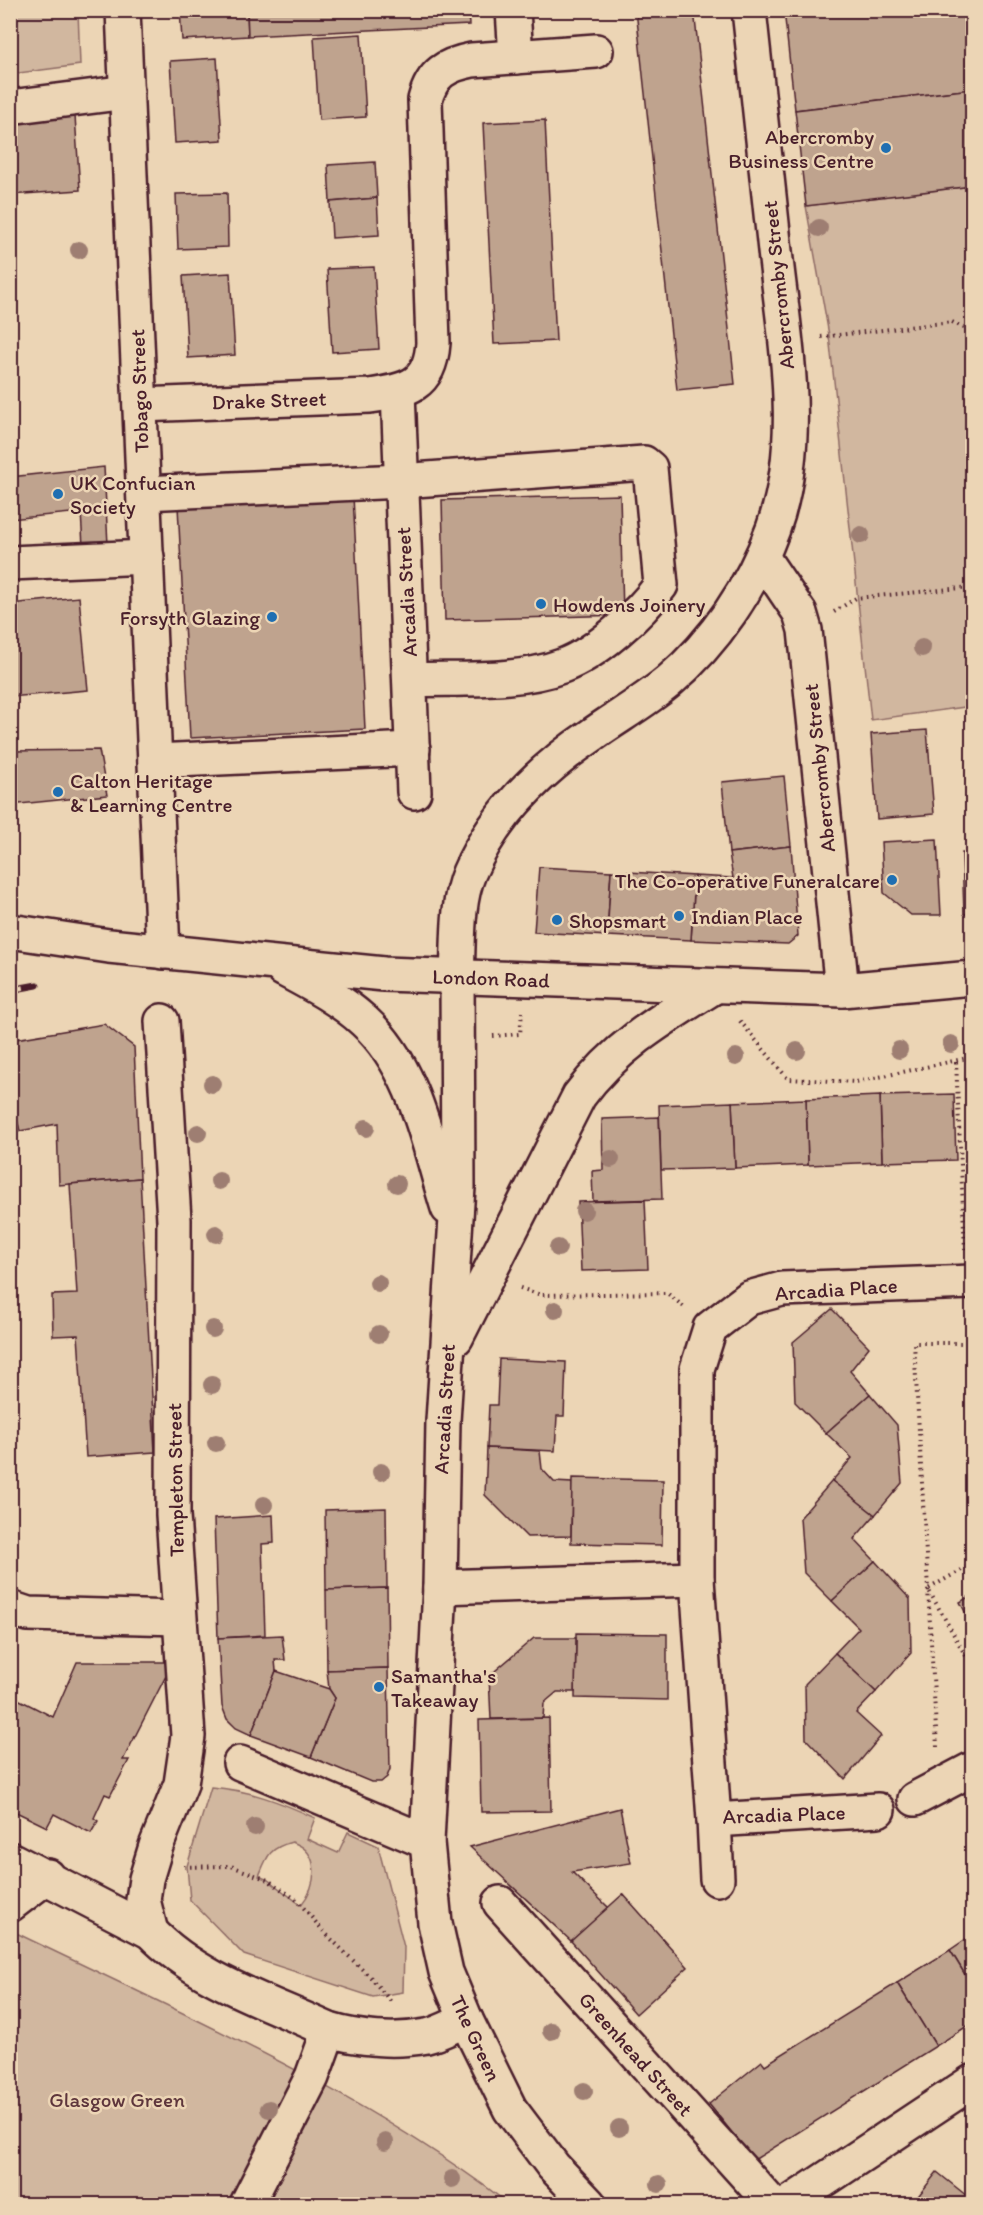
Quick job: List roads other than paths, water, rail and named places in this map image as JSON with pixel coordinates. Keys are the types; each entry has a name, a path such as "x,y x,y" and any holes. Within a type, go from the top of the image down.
{"street":[{"name":"Tobago Street","path":"123,10 163,952"},
{"path":"513,10 516,57"},
{"name":"Abercromby Street","path":"457,976 464,888 477,858 498,822 518,797 549,767 646,700 692,660 731,610 762,557 783,496 788,464 790,399 748,10"},
{"path":"398,392 423,377 432,363 425,100 429,84 440,71 454,64 596,51"},
{"path":"10,107 127,92"},
{"name":"Drake Street","path":"140,405 370,396 398,392"},
{"name":"Arcadia Street","path":"398,392 414,792"},
{"path":"144,493 401,481 644,463 650,468 653,475 661,585 644,608 602,643 562,666 515,675 410,680"},
{"path":"10,562 147,557"},
{"name":"Abercromby Street","path":"762,557 800,613 805,630 842,990"},
{"path":"155,761 413,749"},
{"name":"London Road","path":"10,931 64,941 384,974 712,988 842,990 972,978"},
{"path":"271,963 346,1006 377,1034 395,1058 412,1095 456,1233"},
{"name":"Arcadia Street","path":"427,1842 440,1587 441,1479 446,1358 456,1233 459,1142 457,976"},
{"path":"446,1358 484,1278 579,1096 607,1062 638,1035 712,988"},
{"name":"Templeton Street","path":"151,1932 143,1900 146,1879 156,1846 181,1784 188,1736 173,1515 174,1220 162,1020"},
{"name":"Arcadia Place","path":"878,1810 714,1820 697,1579 697,1369 710,1328 749,1298 782,1289 969,1282"},
{"path":"440,1587 697,1579"},
{"path":"10,1608 28,1614 179,1618"},
{"path":"240,1763 427,1842"},
{"path":"927,1793 972,1769"},
{"path":"714,1820 717,1879"},
{"name":"The Green","path":"427,1842 435,1923 446,1972 466,2020 510,2109 553,2166 589,2205"},
{"path":"10,1859 48,1876 151,1932 168,1950 197,1968 329,2030 349,2036 388,2038 428,2036 466,2020"},
{"path":"10,1878 48,1876"},
{"path":"10,1905 48,1876"},
{"name":"Greenhead Street","path":"500,1903 772,2205"},
{"path":"247,2205 312,2077 329,2030"},
{"path":"788,2205 972,2082"}],"railway":[{"path":"10,990 37,985"}],"place":[{"name":"Abercromby Business Centre","path":"886,148"},
{"name":"UK Confucian Society","path":"58,494"},
{"name":"Howdens Joinery","path":"541,604"},
{"name":"Forsyth Glazing","path":"272,617"},
{"name":"Calton Heritage & Learning Centre","path":"58,792"},
{"name":"The Co-operative Funeralcare","path":"892,880"},
{"name":"Indian Place","path":"679,916"},
{"name":"Shopsmart","path":"557,920"},
{"name":"Samantha's Takeaway","path":"379,1687"}],"park label":[{"name":"Glasgow Green","path":"117,2099"}]}
